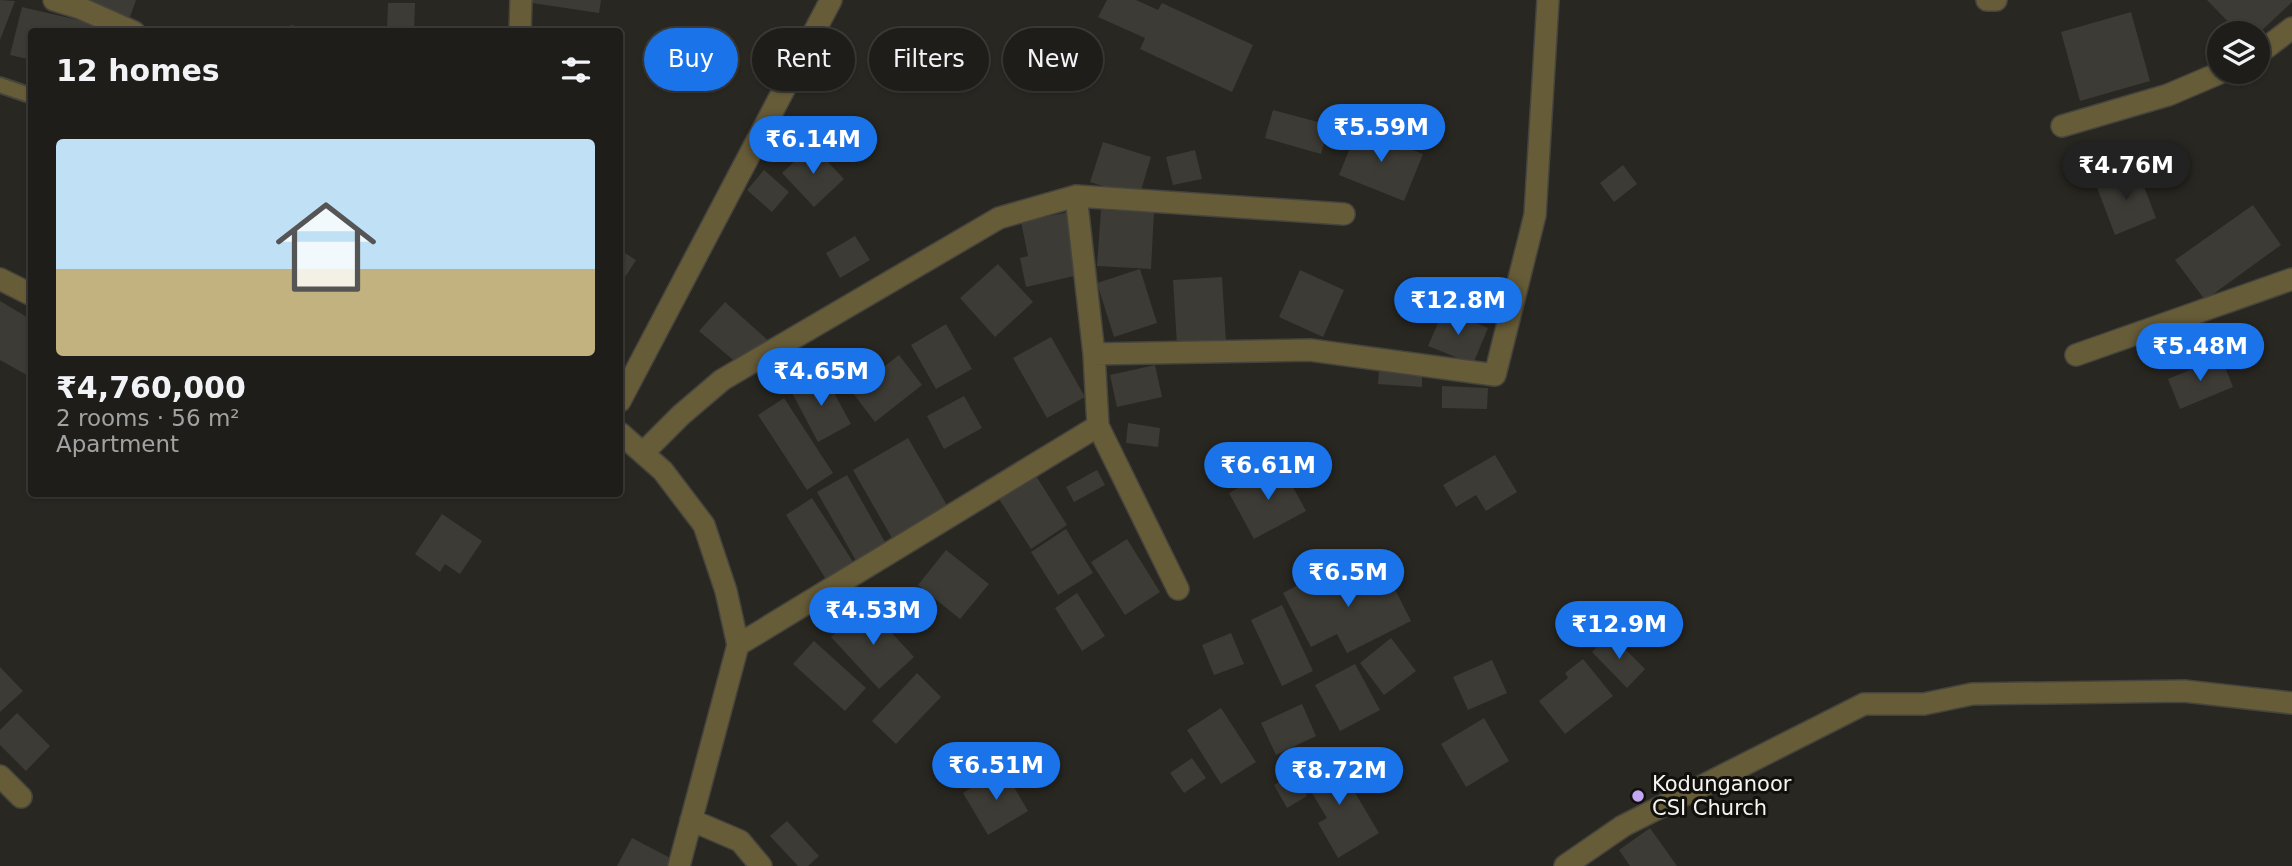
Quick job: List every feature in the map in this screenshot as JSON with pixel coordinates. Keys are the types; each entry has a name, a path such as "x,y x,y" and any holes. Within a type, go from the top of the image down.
{"street":[{"path":"54,0 125,28"},
{"path":"520,0 520,28"},
{"path":"623,395 831,0"},
{"path":"1094,354 1310,350 1494,375 1535,215 1548,0"},
{"path":"1987,0 1996,0"},
{"path":"2270,45 2292,29"},
{"path":"2062,126 2168,95 2207,78"},
{"path":"1076,196 1094,354 1098,426 1178,589"},
{"path":"643,453 681,415 722,380 999,218 1076,196 1344,214"},
{"path":"0,279 28,293"},
{"path":"2076,355 2292,279"},
{"path":"738,645 1098,426"},
{"path":"623,436 663,471 704,525 726,591 738,645 679,866"},
{"path":"1565,866 1623,826 1864,704 1924,704 1972,694 2184,691 2292,703"},
{"path":"0,776 21,797"},
{"path":"691,820 740,841 761,866"}],"lane":[{"path":"0,85 28,95"}],"building":[{"path":"0,0 15,1 0,40"},
{"path":"136,0 130,17 86,2"},
{"path":"532,0 601,0 599,13 532,3"},
{"path":"1107,0 1136,0 1158,10 1162,3 1253,45 1232,92 1140,49 1145,38 1098,17"},
{"path":"2207,0 2292,0 2270,23 2227,21"},
{"path":"388,3 415,3 414,28 387,28"},
{"path":"22,7 91,23 90,28 28,28 28,59 10,55"},
{"path":"2131,12 2150,81 2080,101 2061,32"},
{"path":"1273,110 1329,125 1321,154 1265,138"},
{"path":"1358,128 1423,154 1404,201 1339,175"},
{"path":"1103,142 1151,157 1139,197 1090,182"},
{"path":"812,145 844,179 814,207 782,173"},
{"path":"1195,150 1202,179 1173,185 1166,157"},
{"path":"1623,165 1637,184 1614,202 1600,183"},
{"path":"2137,168 2156,218 2115,235 2096,185"},
{"path":"764,170 789,192 772,212 747,190"},
{"path":"2253,205 2281,245 2205,300 2175,260"},
{"path":"1101,210 1154,212 1151,269 1097,266"},
{"path":"1069,212 1083,274 1026,287 1020,258 1028,256 1021,222"},
{"path":"855,236 870,260 840,278 826,253"},
{"path":"623,252 636,260 623,280"},
{"path":"998,264 1033,302 995,337 960,298"},
{"path":"1140,269 1157,323 1114,337 1097,283"},
{"path":"1300,270 1344,290 1323,337 1279,317"},
{"path":"1222,277 1226,342 1177,345 1173,280"},
{"path":"0,301 28,318 28,376 0,360"},
{"path":"725,302 770,342 745,370 699,331"},
{"path":"1444,309 1488,328 1473,364 1428,346"},
{"path":"946,324 972,369 936,389 911,345"},
{"path":"1051,337 1085,397 1047,418 1013,358"},
{"path":"899,355 922,385 875,422 852,392"},
{"path":"2221,357 2233,387 2180,409 2168,379"},
{"path":"1155,365 1162,397 1117,407 1110,375"},
{"path":"1379,371 1422,373 1422,387 1378,384"},
{"path":"823,373 851,424 818,442 791,391"},
{"path":"1442,386 1488,388 1487,409 1442,408"},
{"path":"964,396 982,428 944,449 927,416"},
{"path":"784,398 833,473 807,490 758,415"},
{"path":"1128,423 1160,428 1158,447 1126,443"},
{"path":"908,438 948,507 893,540 853,470"},
{"path":"1495,455 1517,492 1486,511 1476,495 1456,507 1443,485"},
{"path":"1281,465 1306,511 1254,539 1229,493"},
{"path":"1097,470 1105,485 1074,502 1066,487"},
{"path":"847,475 889,549 859,566 817,492"},
{"path":"1036,476 1067,525 1031,549 999,499"},
{"path":"812,498 857,568 830,586 786,515"},
{"path":"442,514 482,541 460,574 445,564 440,572 415,554"},
{"path":"1066,529 1093,573 1058,595 1031,552"},
{"path":"1127,539 1160,592 1125,615 1091,562"},
{"path":"946,550 989,584 960,619 918,585"},
{"path":"1381,562 1411,621 1347,653 1337,634 1311,647 1283,593 1319,574 1327,590"},
{"path":"1077,593 1105,636 1082,651 1055,608"},
{"path":"866,605 914,657 879,689 831,637"},
{"path":"1282,605 1313,671 1282,686 1251,620"},
{"path":"1231,633 1244,664 1214,675 1202,645"},
{"path":"1610,634 1645,669 1627,688 1592,652"},
{"path":"1391,638 1416,671 1384,695 1360,663"},
{"path":"814,641 866,688 845,711 793,664"},
{"path":"1583,659 1613,696 1565,734 1539,701 1568,678 1565,673"},
{"path":"1492,660 1507,693 1468,710 1453,677"},
{"path":"1355,664 1380,710 1340,731 1315,685"},
{"path":"0,667 23,691 0,712"},
{"path":"917,673 941,697 896,744 872,721"},
{"path":"1302,704 1316,736 1276,755 1261,723"},
{"path":"1221,708 1256,762 1221,784 1187,730"},
{"path":"17,713 50,746 26,771 0,745 0,730"},
{"path":"1484,718 1509,761 1466,787 1441,744"},
{"path":"1332,754 1379,833 1338,858 1318,823 1327,818 1300,773"},
{"path":"1192,758 1206,778 1184,793 1170,773"},
{"path":"1003,768 1028,811 988,835 963,793"},
{"path":"1294,773 1307,796 1287,808 1274,785"},
{"path":"787,821 819,856 808,866 798,866 770,836"},
{"path":"1650,828 1677,866 1630,866 1619,850"},
{"path":"632,838 676,861 673,866 617,866"}],"place":[{"name":"Kodunganoor CSI Church","path":"1638,796"}]}
